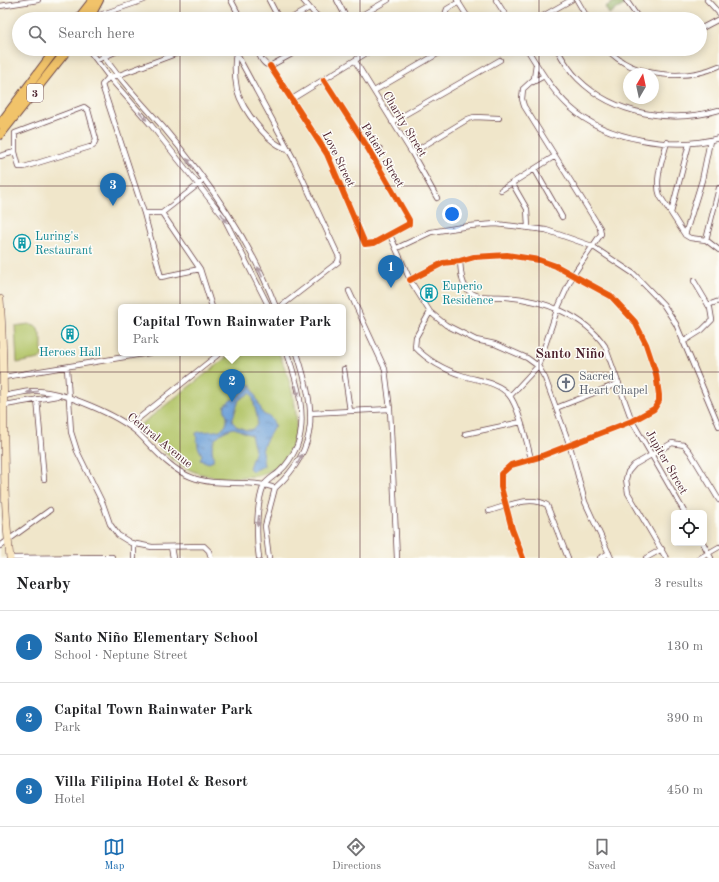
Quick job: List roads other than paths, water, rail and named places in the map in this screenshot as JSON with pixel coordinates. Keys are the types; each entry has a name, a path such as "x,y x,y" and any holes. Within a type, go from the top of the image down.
{"highway":[{"path":"84,12 93,0"},
{"path":"91,12 98,0"},
{"name":"3","path":"0,117 46,56"},
{"name":"3","path":"0,124 51,56"},
{"name":"3","path":"0,130 57,56"},
{"name":"3","path":"0,135 62,56"}],"main road":[{"path":"0,299 5,396 2,428 2,466 10,558"}],"street":[{"path":"0,6 38,0"},
{"path":"109,12 144,0"},
{"path":"231,0 237,12"},
{"path":"269,0 275,12"},
{"path":"303,0 313,12"},
{"path":"337,0 343,12"},
{"path":"369,12 388,0"},
{"path":"496,0 504,12"},
{"path":"552,12 571,0"},
{"path":"577,0 584,12"},
{"path":"626,0 634,12"},
{"path":"707,0 719,13"},
{"path":"446,12 447,9 458,1 465,12"},
{"path":"302,12 309,8"},
{"path":"707,25 719,19"},
{"path":"93,56 223,216 267,304"},
{"path":"96,60 104,56 219,198 240,231 275,304"},
{"path":"170,56 119,75 109,76 102,85 144,214 161,277 200,269"},
{"path":"235,56 237,90 252,118 278,145 289,149"},
{"path":"238,56 289,149 338,253 338,262 284,304"},
{"name":"Love Street","path":"260,56 266,65 270,66 327,154 365,244 374,243 390,235"},
{"path":"270,66 288,56"},
{"path":"292,99 362,56"},
{"path":"374,91 433,56"},
{"path":"531,56 554,91 572,109 604,128 630,137 689,144 719,138"},
{"path":"561,56 570,70 585,85 623,106 641,112 671,117 699,115 719,110"},
{"path":"617,56 629,64 656,73 687,74 706,71 719,66"},
{"path":"392,122 500,60"},
{"name":"Charity Street","path":"354,61 412,153 437,198"},
{"path":"532,82 536,64"},
{"path":"510,396 538,366 557,310 573,275 601,234 600,228 523,103 524,88 544,76"},
{"name":"Patient Street","path":"324,80 371,155 409,220 409,224 390,235"},
{"path":"84,107 88,110 96,139 92,146 24,167 19,167 17,164 16,152 15,133 84,107"},
{"path":"412,153 468,118 499,118"},
{"path":"685,235 702,180 710,141"},
{"path":"667,142 659,178 658,191 685,235 690,238 706,240 719,250"},
{"path":"671,213 689,144"},
{"path":"371,155 380,148"},
{"path":"0,156 16,152"},
{"path":"501,190 555,156"},
{"path":"535,170 562,217"},
{"path":"144,214 162,213 204,180"},
{"path":"512,183 527,210 528,227"},
{"path":"706,240 719,188"},
{"path":"162,213 200,269 211,304"},
{"path":"397,248 431,232 469,226 496,224 528,227 556,233 592,246 621,265 651,290 669,312 719,426"},
{"path":"390,235 410,280 430,312 451,328 476,340 495,344 527,358 538,366 545,378 570,446 585,502 610,556 600,558"},
{"path":"410,280 443,263 487,255 507,255 539,260 556,266 615,299 635,322 646,344 656,374 658,401 649,412 632,421 570,446 511,465 501,474 500,480 506,507 523,558"},
{"name":"Jupiter Street","path":"460,261 462,278 466,288 471,293 478,296 516,298 557,310 585,324 598,337 605,346 632,421 683,510"},
{"path":"683,342 702,330 712,320 708,305 694,281"},
{"path":"349,292 385,369 390,409 397,558"},
{"path":"708,305 719,301"},
{"path":"430,312 414,342 415,347 428,360 446,370 497,386 510,396 521,422 531,458"},
{"path":"4,377 131,356"},
{"path":"129,426 216,356"},
{"path":"259,558 257,522 264,484 282,470 291,459 300,435 302,421 288,356"},
{"path":"269,558 266,526 275,488 288,477 302,457 309,433 311,413 305,378 298,356"},
{"path":"67,367 71,432 77,451 110,524 118,535 134,544 152,547 204,546 209,551 211,558"},
{"path":"344,370 350,411"},
{"path":"556,408 619,383"},
{"name":"Central Avenue","path":"5,396 34,391 69,399 105,412 129,426 172,466 190,477 214,483 264,484 275,488"},
{"name":"Central Avenue","path":"5,405 58,396"},
{"path":"37,399 44,479"},
{"path":"311,413 390,409"},
{"path":"465,434 521,422"},
{"path":"666,558 626,488 628,472 634,465 652,456 672,443 684,445 690,452 719,500"},
{"path":"489,512 531,501 539,501 547,505 568,558"},
{"path":"0,546 50,510"},
{"path":"134,544 134,558"},
{"path":"705,546 710,556"},
{"path":"171,547 173,558"},
{"path":"700,558 710,556 719,547"},
{"path":"646,558 662,549"},
{"path":"10,558 112,557"}],"water":[{"path":"243,384 251,385 263,414 270,417 275,425 265,442 262,451 264,466 252,471 249,468 255,450 251,435 234,428 226,430 214,440 212,447 213,461 209,463 200,460 202,455 198,447 196,433 214,431 223,428 226,425 227,420 225,405 240,394","holes":["250,393 257,415 257,422 254,428 246,430 236,426 232,421 239,400"]}],"place":[{"name":"Villa Filipina Hotel & Resort","path":"113,206"},
{"name":"Luring's Restaurant","path":"22,243"},
{"name":"Santo Niño Elementary School","path":"391,288"},
{"name":"Euperio Residence","path":"429,293"},
{"name":"Heroes Hall","path":"70,334"},
{"name":"Sacred Heart Chapel","path":"566,383"},
{"name":"Capital Town Rainwater Park","path":"232,402"}],"district":[{"name":"Santo Niño","path":"570,353"}]}
